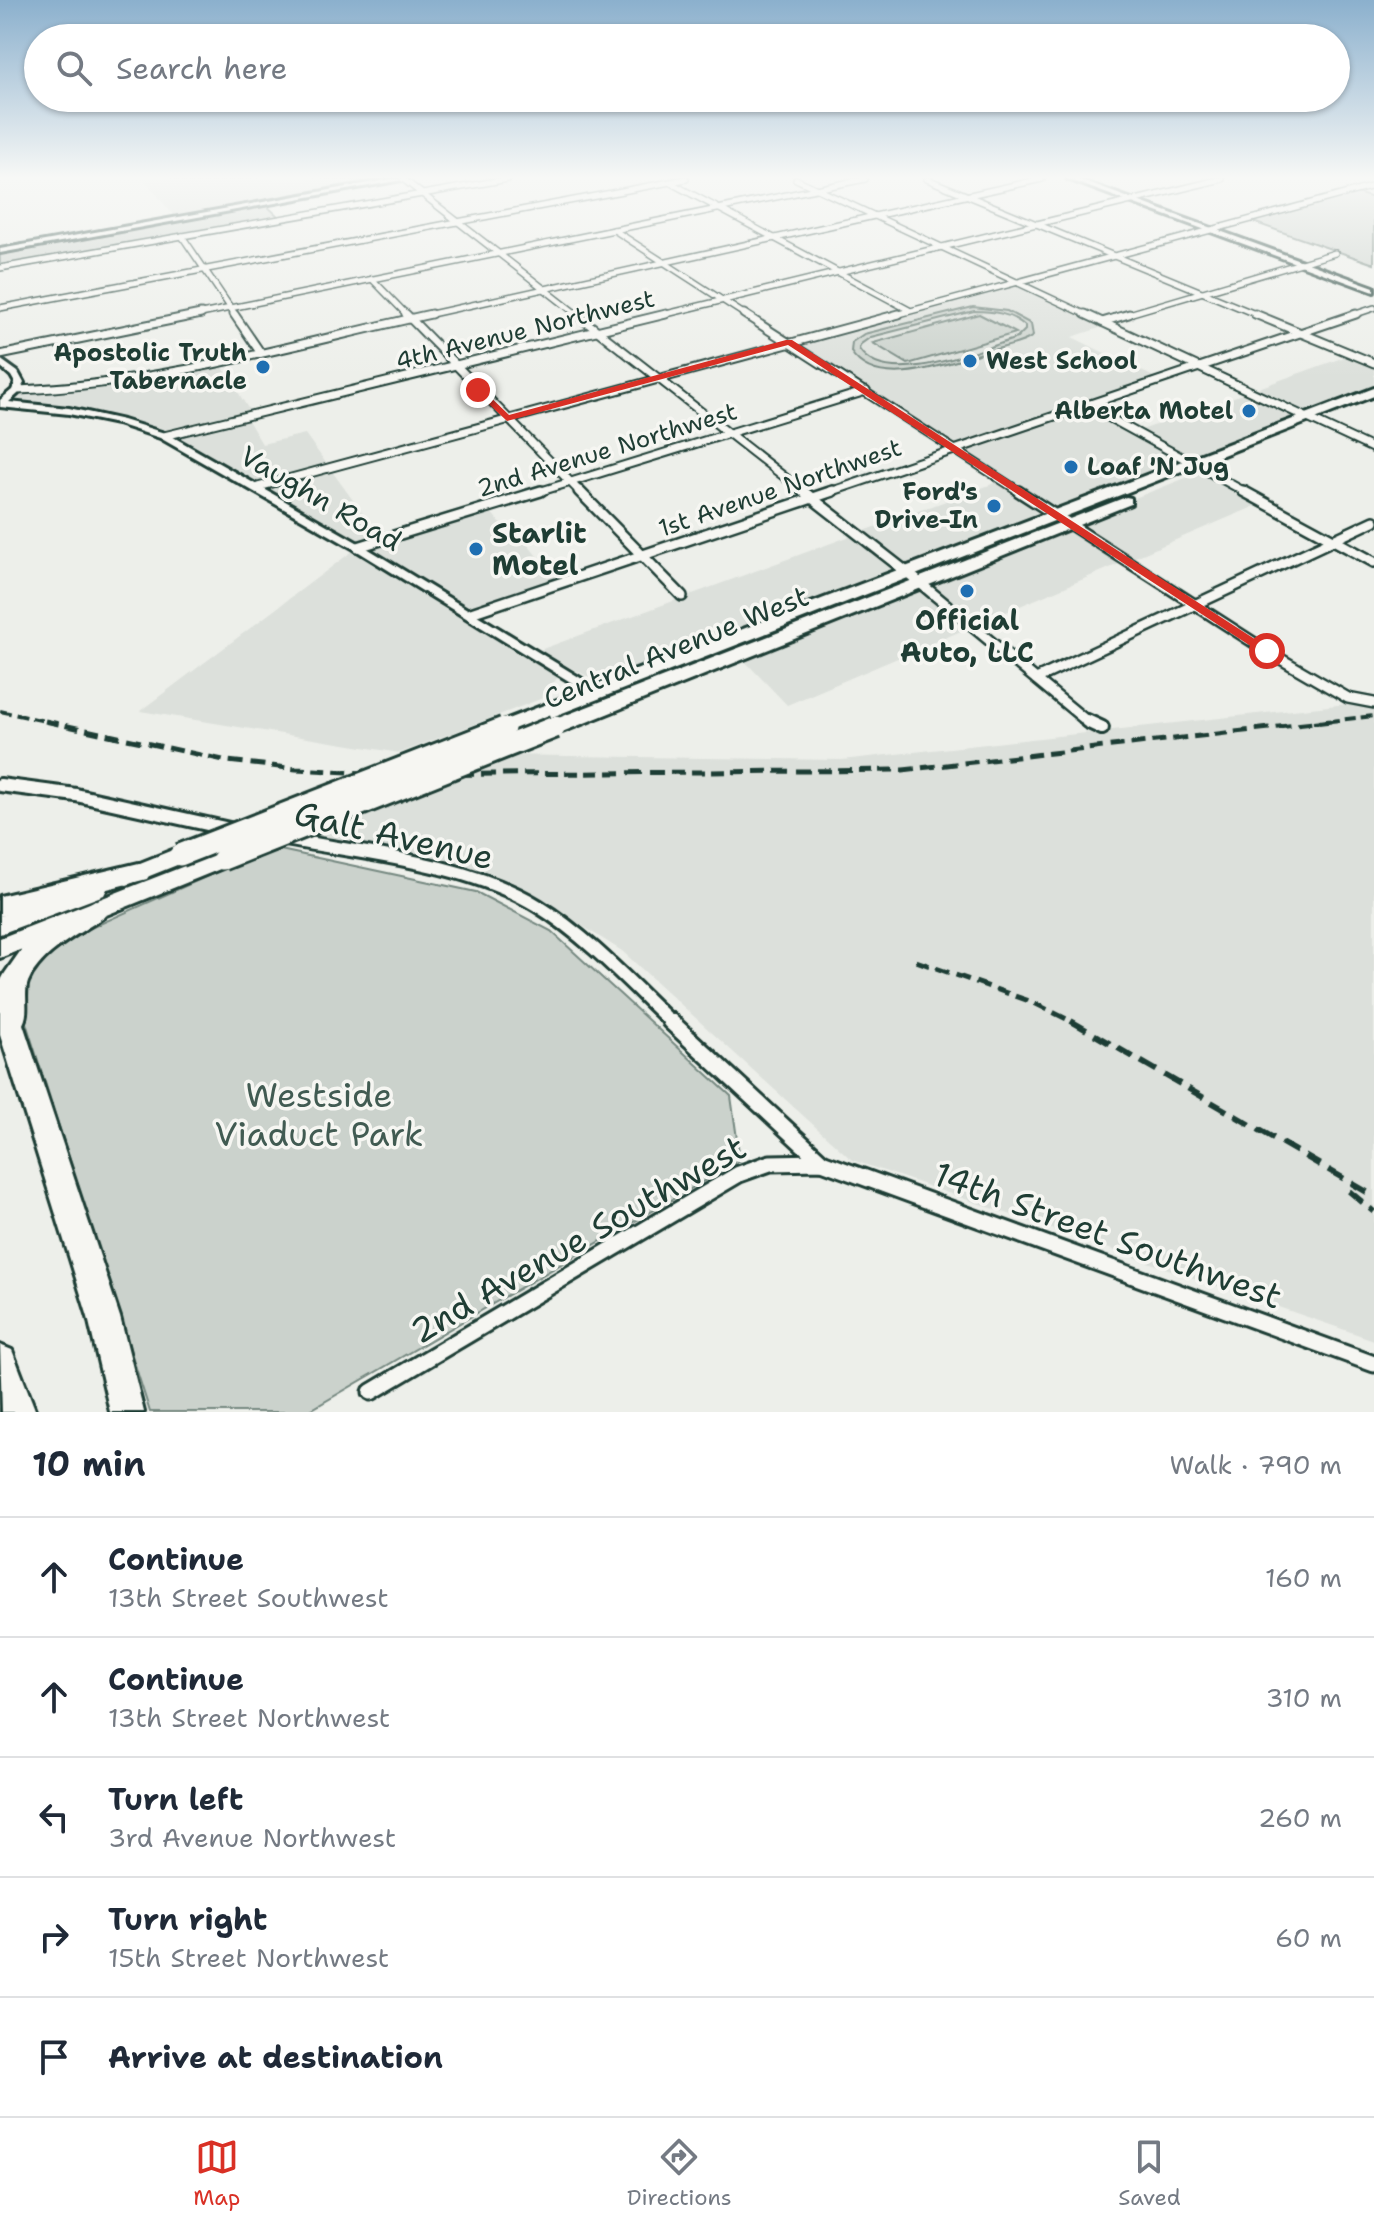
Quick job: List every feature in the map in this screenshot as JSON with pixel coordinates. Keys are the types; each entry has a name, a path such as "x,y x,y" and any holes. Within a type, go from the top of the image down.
{"highway":[{"name":"Central Avenue West","path":"1314,421 1374,392"},
{"name":"Central Avenue West","path":"0,948 550,725 738,654 914,578 1314,421 1374,402"},
{"name":"Central Avenue West","path":"0,925 595,691 914,578"},
{"path":"550,725 582,706 595,691 606,694 624,691 738,654"},
{"path":"0,906 139,872"},
{"path":"14,1036 14,981 35,951 95,910"},
{"path":"0,993 104,1317 127,1412"},
{"path":"0,1362 19,1412"}],"main road":[{"path":"0,249 22,245"},
{"path":"0,249 24,245"},
{"path":"1250,245 1374,290"},
{"path":"0,362 18,375 21,382 18,390 0,404"},
{"name":"Vaughn Road","path":"0,404 69,411 164,436 258,487 471,613 595,691"}],"street":[{"path":"0,268 131,245"},
{"path":"188,245 260,352"},
{"path":"0,308 337,245"},
{"path":"487,245 914,578 1093,726 1102,728"},
{"path":"0,355 542,245"},
{"path":"638,245 1195,605 1327,687 1348,698 1372,703"},
{"path":"18,390 112,383 747,245"},
{"path":"786,245 909,310"},
{"path":"937,245 1374,449"},
{"name":"4th Avenue Northwest","path":"164,436 951,245"},
{"path":"1087,245 1374,363"},
{"path":"258,487 1154,245"},
{"path":"1102,322 1335,253"},
{"path":"372,279 682,596"},
{"name":"1st Avenue Northwest","path":"471,613 1374,308"},
{"name":"2nd Avenue Northwest","path":"358,547 866,391"},
{"path":"1086,405 1374,562"},
{"path":"1036,679 1374,521"},
{"name":"Galt Avenue","path":"0,785 76,795 198,823 403,861 493,883 538,906 577,934 822,1162"},
{"name":"14th Street Southwest","path":"822,1162 1374,1364"},
{"name":"2nd Avenue Southwest","path":"371,1392 739,1174 770,1163 822,1162"}],"shaded area":[{"path":"1015,282 1109,325 1072,337 1160,380 1087,405 1136,432 1353,354 1374,363 1374,392 608,686 542,654 562,671 543,698 400,753 140,711 358,547 164,436 69,411 1,404 18,390 50,390 219,361 252,415 246,417 262,444 305,434 381,539 487,507 517,544 525,541 559,584 472,614 537,651 1003,480 789,342"},
{"path":"1206,470 1265,502 787,705 738,654"},
{"path":"1374,701 1374,1340 852,1160 622,951 511,881 307,834 501,755 842,760"}],"green space":[{"path":"44,245 120,245 0,266 0,253"},
{"path":"1319,245 1374,245 1374,264"},
{"path":"973,307 1007,311 1031,324 1033,336 1017,344 935,367 896,373 878,371 863,364 851,352 852,342 864,334","holes":["974,311 1014,318 1025,326 1025,330 1017,338 981,350 911,367 890,367 872,361 859,349 871,337"]},
{"path":"979,314 1016,333 908,364 873,343"},
{"name":"Westside Viaduct Park","path":"271,848 476,892 551,931 731,1096 740,1160 307,1412 150,1412 20,1004 34,968 77,934"}],"railway":[{"path":"0,711 45,721"},
{"path":"1313,723 1374,716"},
{"path":"45,721 228,761 296,769 401,775 903,770 1331,721"},
{"path":"45,721 54,723"},
{"path":"916,961 1032,1002 1072,1021"},
{"path":"1072,1021 1374,1196"},
{"path":"1349,1191 1374,1212"}],"place":[{"name":"West School","path":"970,361"},
{"name":"Apostolic Truth Tabernacle","path":"263,367"},
{"name":"Alberta Motel","path":"1249,411"},
{"name":"Loaf 'N Jug","path":"1071,467"},
{"name":"Ford's Drive-In","path":"994,506"},
{"name":"Starlit Motel","path":"476,549"},
{"name":"Official Auto, LLC","path":"967,591"}],"route":[{"path":"478,390 507,419 789,342 1267,651"}]}
